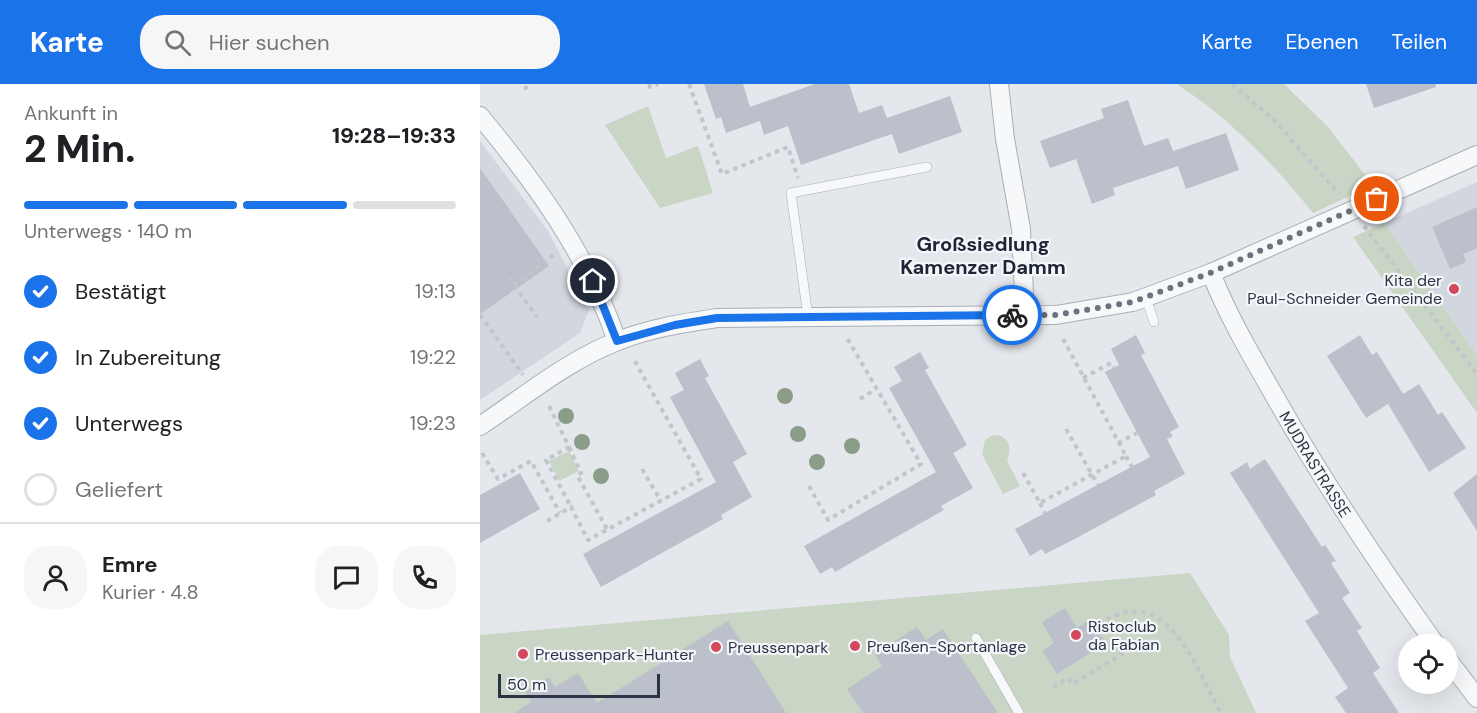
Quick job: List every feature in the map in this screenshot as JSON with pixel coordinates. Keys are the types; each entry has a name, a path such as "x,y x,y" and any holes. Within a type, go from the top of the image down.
{"street":[{"path":"999,84 1005,139 1022,228 1025,315"},
{"path":"480,116 561,222 587,269 617,341"},
{"path":"480,426 566,368 617,341 675,325 717,318 1025,315 1093,310 1146,298 1210,273 1477,154"},
{"name":"MUDRASTRASSE","path":"1210,273 1222,301 1259,370 1335,498 1428,634"},
{"path":"1458,673 1477,698"}],"lane":[{"path":"808,317 791,193 927,167"},
{"path":"1146,298 1154,322"},
{"path":"976,638 1019,713"}],"path":[{"path":"524,89 532,84"},
{"path":"649,84 650,87 658,84"},
{"path":"689,84 722,174 788,147 802,191"},
{"path":"1232,84 1273,119 1339,195"},
{"path":"1364,226 1477,374"},
{"path":"514,285 561,249"},
{"path":"509,278 537,317"},
{"path":"480,315 523,375"},
{"path":"1061,334 1132,467"},
{"path":"809,486 828,520 921,464 847,339"},
{"path":"569,447 546,460 588,540 701,479 633,358"},
{"path":"1083,378 1111,363 1114,368"},
{"path":"860,399 876,389"},
{"path":"549,406 581,473 577,475 607,529"},
{"path":"1066,429 1098,485"},
{"path":"1118,443 1137,433"},
{"path":"482,453 498,479 531,461 560,513"},
{"path":"1040,503 1126,456"},
{"path":"642,469 660,501"},
{"path":"1023,473 1045,513"},
{"path":"548,520 571,507"},
{"path":"1053,687 1068,678 1072,684 1122,654 1102,622 1115,614 1133,610 1151,613 1169,625 1221,713"}],"shaded area":[{"path":"480,141 548,231 589,310 580,333 480,400"},
{"name":"Kita der Paul-Schneider Gemeinde","path":"1477,182 1477,355 1384,223"}],"green space":[{"path":"1177,84 1284,84 1328,127 1373,185 1313,213 1250,143 1215,112"},
{"path":"648,106 666,158 698,146 713,193 660,208 605,125"},
{"path":"1384,223 1477,355 1477,413 1353,237"},
{"path":"993,435 1003,437 1008,443 1007,461 1020,486 1003,494 982,454 985,440"},
{"path":"569,451 579,471 559,481 549,461"},
{"name":"Preußen-Sportanlage","path":"1190,573 1229,635 1230,657 1256,713 480,713 480,635"}],"building":[{"path":"704,84 743,84 750,107 815,84 849,84 859,113 882,105 887,118 950,96 962,132 899,154 892,134 801,165 788,126 764,135 760,121 726,133 721,117 716,119"},
{"path":"1366,84 1436,84 1436,87 1374,108"},
{"path":"1128,100 1144,146 1168,138 1173,151 1226,133 1239,170 1186,189 1178,166 1113,188 1115,195 1092,204 1076,159 1050,168 1040,141 1104,118 1101,109"},
{"path":"480,168 549,266 480,314"},
{"path":"1477,207 1477,248 1463,254 1466,262 1450,269 1432,227"},
{"path":"1136,335 1145,353 1141,355 1179,427 1170,432 1173,436 1167,439 1185,474 1154,491 1156,495 1069,542 1045,554 1042,549 1030,556 1015,529 1150,457 1105,372 1119,365 1111,349"},
{"path":"1360,335 1372,355 1377,352 1403,394 1419,384 1438,415 1442,412 1466,448 1429,472 1388,404 1366,418 1327,356"},
{"path":"920,352 929,368 925,370 967,445 953,453 973,488 941,506 944,510 835,572 832,567 820,574 804,546 936,472 889,388 902,381 894,367"},
{"path":"700,359 709,376 705,378 747,454 733,462 752,497 721,515 723,519 601,587 583,554 716,482 670,397 684,390 675,373"},
{"path":"1265,459 1322,547 1325,545 1336,561 1331,563 1350,593 1342,598 1362,628 1357,631 1380,668 1373,673 1399,713 1346,713 1335,697 1348,688 1305,621 1319,613 1230,473 1247,462 1250,469"},
{"path":"520,473 540,509 480,543 480,495"},
{"path":"1477,474 1477,531 1453,493"},
{"name":"Ristoclub da Fabian","path":"1065,608 1077,628 1091,619 1106,643 1057,674 1042,651 1054,643 1042,622"},
{"name":"Preussenpark","path":"728,621 786,713 514,713 531,702 525,692 549,677 555,687 578,673 597,703"},
{"path":"917,627 926,640 943,629 998,713 863,713 847,689 882,666 875,654"}],"way so far":[{"path":"1012,315 1056,315 1133,302 1210,273 1377,199"}],"place":[{"name":"Kita der Paul-Schneider Gemeinde","path":"1454,289"},
{"name":"Ristoclub da Fabian","path":"1076,635"},
{"name":"Preußen-Sportanlage","path":"855,646"},
{"name":"Preussenpark","path":"716,647"},
{"name":"Preussenpark-Hunter","path":"523,654"}],"district":[{"name":"Großsiedlung Kamenzer Damm","path":"983,256"}],"route":[{"path":"593,281 617,341 644,332 717,318 1012,315"}]}
